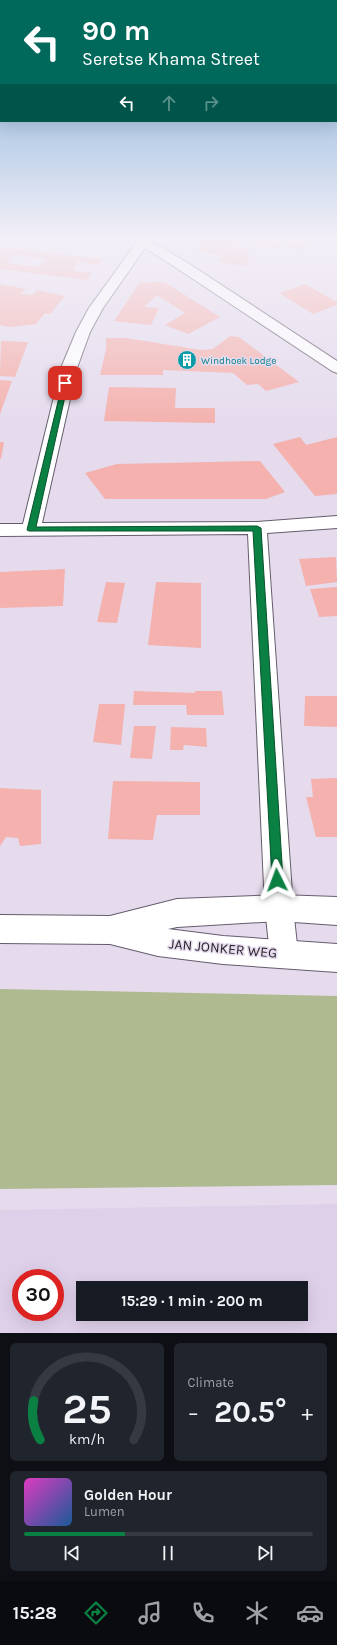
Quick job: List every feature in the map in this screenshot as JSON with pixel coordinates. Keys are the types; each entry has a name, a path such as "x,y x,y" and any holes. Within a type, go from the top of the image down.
{"street":[{"path":"31,530 68,368 76,348 101,301"},
{"path":"236,301 337,368"},
{"path":"0,530 257,528 337,522"},
{"path":"257,528 279,908 284,954"},
{"name":"JAN JONKER WEG","path":"110,930 177,913 279,908 337,911"},
{"name":"JAN JONKER WEG","path":"0,929 110,930 158,942 223,950 337,958"}],"shaded area":[{"path":"337,1204 337,1333 0,1333 0,1210"}],"green space":[{"path":"0,989 337,996 337,1185 0,1189"}],"building":[{"path":"0,301 61,301 50,314 45,313 36,324 10,327 0,325"},
{"path":"127,301 150,301 144,307 159,308 151,325 114,321"},
{"path":"167,301 195,301 220,317 188,334 165,325 185,313"},
{"path":"292,301 337,302 337,305 313,314"},
{"name":"Windhoek Lodge","path":"230,336 239,337 299,382 266,391 258,384 247,385 233,373 163,370 163,375 100,375 106,349 106,338 126,338 201,350 213,349"},
{"path":"1,341 28,342 15,377 0,376"},
{"path":"0,380 12,381 0,414"},
{"path":"109,387 176,388 175,408 215,408 215,423 104,421"},
{"path":"300,437 306,445 337,437 337,494 315,496 273,444"},
{"path":"0,442 4,442 1,459 0,459"},
{"path":"260,461 285,492 266,499 105,499 85,473 117,464"},
{"path":"336,557 337,582 306,586 299,559"},
{"path":"65,569 63,606 0,608 0,572"},
{"path":"106,582 125,583 117,623 97,622"},
{"path":"156,582 201,583 201,648 148,645"},
{"path":"337,587 337,616 319,617 310,589"},
{"path":"134,691 195,693 195,691 222,691 224,715 187,715 186,705 133,705"},
{"path":"305,696 337,696 337,727 304,726"},
{"path":"99,704 125,704 121,745 93,742"},
{"path":"134,726 156,726 152,759 130,758"},
{"path":"171,727 206,728 207,747 184,745 183,750 170,750"},
{"path":"337,778 337,837 316,837 306,797 313,797 311,779"},
{"path":"113,781 200,782 200,815 157,815 153,840 108,839"},
{"path":"0,788 41,790 41,844 20,846 18,838 6,837 0,846"}],"place":[{"name":"Windhoek Lodge","path":"187,360"}],"route":[{"path":"65,383 31,530 257,528 277,880"}]}
